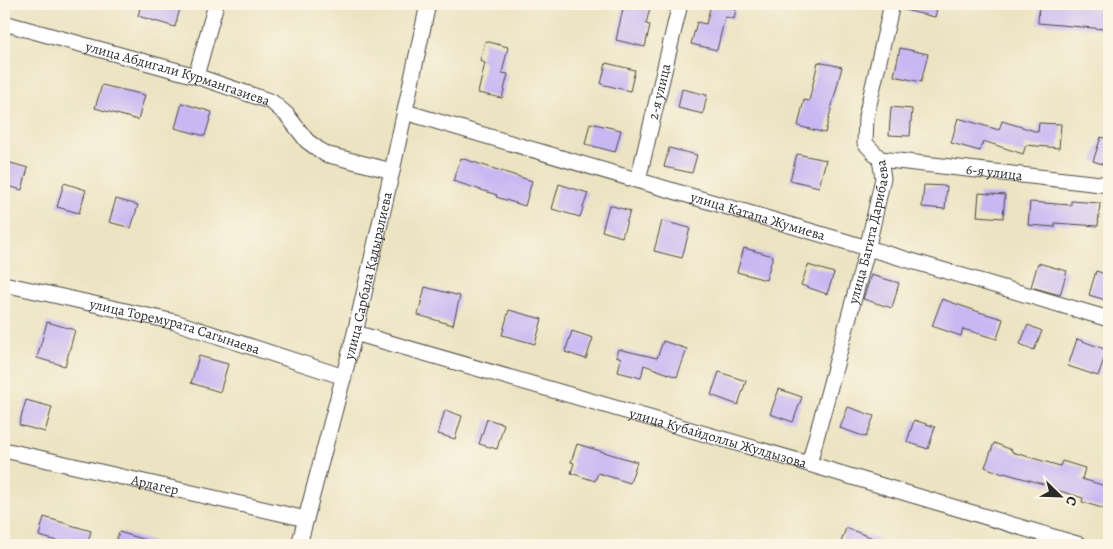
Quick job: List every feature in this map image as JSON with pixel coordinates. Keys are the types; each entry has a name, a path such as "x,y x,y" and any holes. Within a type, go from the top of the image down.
{"street":[{"path":"196,76 216,4"},
{"name":"улица Сарбала Қадыралиева","path":"299,545 355,333 428,4"},
{"name":"2-я улица","path":"638,180 680,4"},
{"name":"улица Багита Дарибаева","path":"809,464 867,250 883,178 880,159 866,143 866,117 892,4"},
{"name":"улица Абдигали Курмангазиева","path":"4,23 196,76 272,102 287,115 307,141 325,154 392,171"},
{"name":"улица Катапа Жумиева","path":"405,112 638,180 867,250 1109,319"},
{"name":"6-я улица","path":"880,159 1109,185"},
{"name":"улица Торемурата Сагынаева","path":"4,284 175,322 344,377"},
{"name":"улица Кубайдоллы Жулдызова","path":"355,333 809,464 1080,545"},
{"name":"Ардагер","path":"4,450 306,519"}],"building":[{"path":"141,4 163,4 180,9 175,27 138,16"},
{"path":"624,4 651,4 646,24 650,25 645,47 616,40"},
{"path":"711,4 737,4 734,19 725,17 717,50 691,44 697,22 706,24"},
{"path":"901,4 938,4 935,17 900,9"},
{"path":"1039,4 1106,4 1104,29 1038,23"},
{"path":"485,41 508,47 502,73 508,74 502,98 478,93 485,63 480,61"},
{"path":"900,48 928,54 921,82 894,76"},
{"path":"818,62 842,67 825,133 798,126 804,100 809,101"},
{"path":"606,63 635,70 630,91 601,84"},
{"path":"102,85 145,95 138,120 95,108"},
{"path":"682,89 707,95 703,114 678,108"},
{"path":"182,103 212,112 205,136 175,128"},
{"path":"891,107 912,109 910,136 889,135"},
{"path":"958,118 999,130 1002,121 1038,132 1039,123 1061,124 1059,148 1026,145 1023,154 983,141 980,151 951,143"},
{"path":"590,123 621,130 615,152 585,144"},
{"path":"1101,137 1109,140 1109,166 1093,161"},
{"path":"669,148 697,155 692,173 664,167"},
{"path":"797,154 826,160 819,187 790,180"},
{"path":"461,158 532,181 525,206 453,181"},
{"path":"4,161 28,168 22,190 4,185"},
{"path":"64,183 86,190 79,213 57,207"},
{"path":"559,184 588,193 580,217 552,209"},
{"path":"924,185 947,186 945,209 922,207"},
{"path":"979,193 1005,195 1003,218 977,216"},
{"path":"116,199 138,205 131,228 109,222"},
{"path":"1071,201 1100,203 1098,226 1055,223 1055,227 1028,225 1030,202 1071,205"},
{"path":"609,205 630,211 622,237 602,231"},
{"path":"662,221 690,228 682,258 654,251"},
{"path":"744,248 773,256 766,280 737,272"},
{"path":"1038,263 1067,271 1060,295 1031,287"},
{"path":"808,265 834,273 827,294 801,285"},
{"path":"1096,271 1109,275 1109,301 1089,295"},
{"path":"871,275 899,283 892,308 863,299"},
{"path":"425,287 460,296 453,325 418,315"},
{"path":"942,299 1003,319 997,339 963,329 961,336 932,326"},
{"path":"509,310 542,319 535,344 502,335"},
{"path":"47,322 75,330 65,366 37,358"},
{"path":"1028,325 1042,331 1034,350 1020,344"},
{"path":"572,331 593,338 586,359 565,352"},
{"path":"1077,339 1107,350 1098,376 1068,366"},
{"path":"663,341 687,349 677,377 644,365 641,378 618,372 621,358 616,356 618,349 657,358"},
{"path":"199,356 228,364 220,392 191,383"},
{"path":"719,372 746,381 738,405 711,395"},
{"path":"779,389 802,397 793,422 770,414"},
{"path":"26,400 52,407 45,432 19,425"},
{"path":"848,407 874,416 866,437 840,428"},
{"path":"445,410 462,416 455,439 438,434"},
{"path":"487,419 504,424 497,449 479,444"},
{"path":"914,420 935,427 928,449 907,442"},
{"path":"994,443 1012,450 1012,452 1060,466 1062,461 1085,468 1082,479 1109,487 1105,509 1082,502 1083,498 1053,489 1054,487 1003,474 985,467"},
{"path":"577,444 637,462 630,483 598,473 595,481 571,473 574,463 571,462"},
{"path":"44,517 91,531 87,545 72,545 39,536"},
{"path":"846,528 889,544 889,545 840,545"},
{"path":"119,532 153,542 152,545 115,545"}]}
